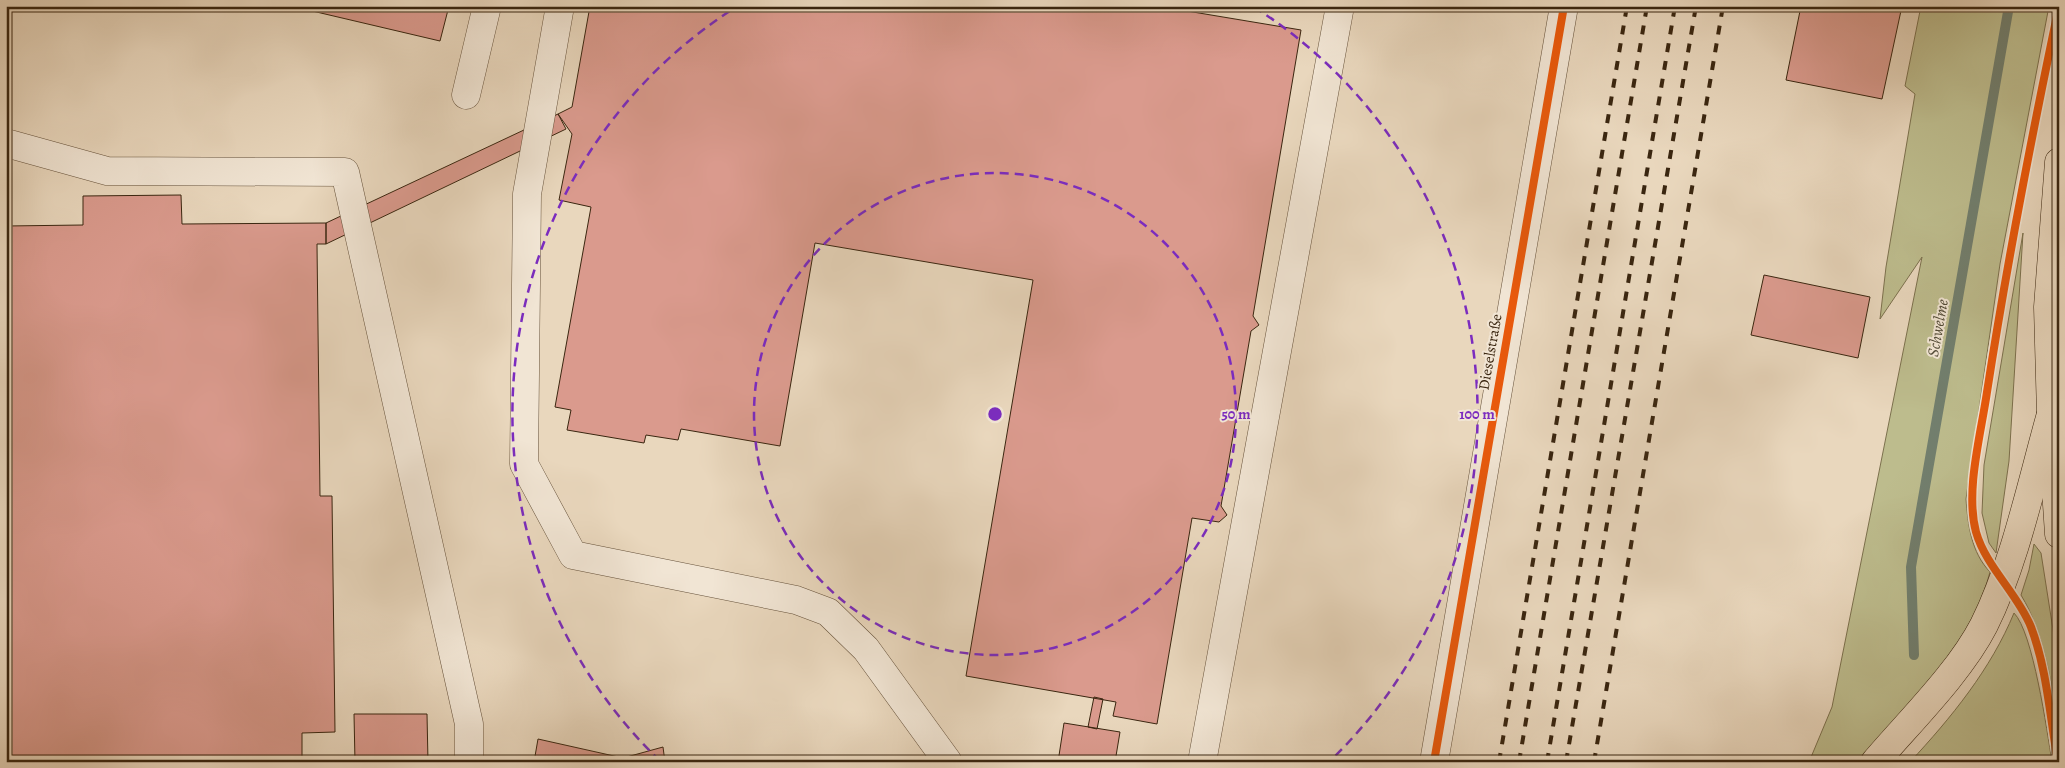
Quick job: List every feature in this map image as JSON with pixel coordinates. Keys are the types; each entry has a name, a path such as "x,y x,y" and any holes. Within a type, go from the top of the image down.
{"main road":[{"path":"2059,162 2048,307 2050,414 2059,534"},
{"path":"1876,762 1955,669 1984,626 2003,581 2050,414"}],"street":[{"path":"466,95 487,6"},
{"path":"560,6 526,194 524,464 574,555 796,600 828,612 866,649 948,762"},
{"path":"1202,762 1340,6"},
{"name":"Dieselstraße","path":"1434,762 1564,6"},
{"path":"6,143 107,171 345,172 469,724 469,762"}],"shaded area":[{"path":"1921,6 2049,6 2000,264 1966,499 1972,538 1979,556 1990,572 1978,607 1952,651 1905,711 1867,754 1859,762 1809,762 1832,707 1922,257 1880,319 1886,267 1915,94 1905,86"},
{"path":"2023,233 2009,461 1996,553 1989,543 1982,513 1984,465"},
{"path":"2034,544 2041,553 2059,668 2059,725 2041,642 2036,626 2021,595 2029,570"},
{"path":"2014,613 2021,624 2033,660 2052,762 1910,762 1969,692 1994,654"}],"building":[{"path":"291,6 449,6 440,41"},
{"path":"590,6 1157,6 1301,30 1253,316 1259,325 1251,331 1221,506 1227,515 1219,522 1192,518 1157,724 1113,716 1116,702 966,676 1033,280 815,243 780,446 681,429 678,440 646,435 644,443 567,430 571,410 555,407 591,207 559,200 572,134 558,114 572,107"},
{"path":"1801,6 1902,6 1882,99 1786,80"},
{"path":"558,114 566,129 326,244 326,223"},
{"path":"181,195 182,224 326,223 326,244 317,244 320,496 332,496 335,732 302,733 302,762 6,762 6,226 83,225 83,196"},
{"path":"1764,275 1870,297 1858,358 1751,335"},
{"path":"1094,697 1103,699 1097,729 1088,727"},
{"path":"354,714 427,714 428,762 355,762"},
{"path":"1064,723 1120,732 1115,762 1058,762"},
{"path":"538,739 623,758 663,747 665,762 534,762"}],"waterway":[{"name":"Schwelme","path":"1914,655 1911,567 2009,6"}],"railway":[{"path":"1499,762 1627,6"},
{"path":"1519,762 1647,6"},
{"path":"1547,762 1675,6"},
{"path":"1566,762 1696,6"},
{"path":"1594,762 1723,6"}],"cycle path":[{"path":"1434,762 1564,6"},
{"path":"2058,762 2041,660 2031,627 1981,545 1976,532 1972,499 1975,462 2003,295 2059,6"}]}
